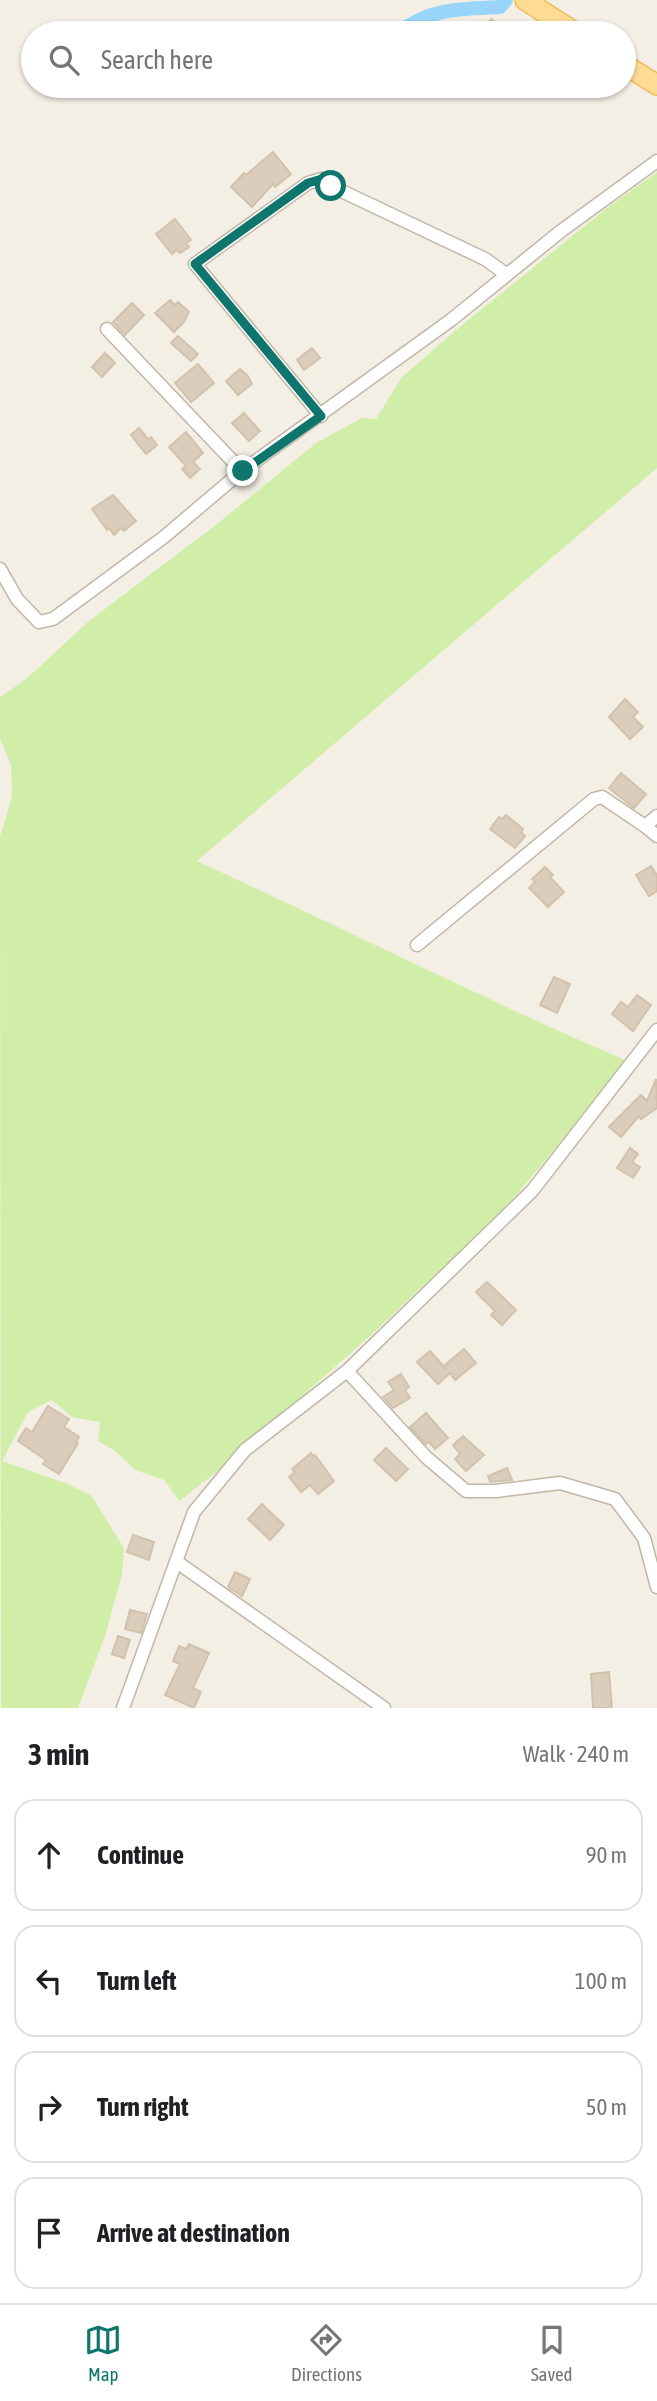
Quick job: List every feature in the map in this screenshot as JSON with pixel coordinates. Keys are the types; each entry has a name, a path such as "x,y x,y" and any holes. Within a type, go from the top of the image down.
{"main road":[{"path":"525,0 557,21"},
{"path":"636,72 657,85"}],"street":[{"path":"0,569 17,599 39,622 53,619 164,537 243,471 452,320 506,274 657,162"},
{"path":"321,416 195,264 308,183 322,179 331,186 485,259 506,274"},
{"path":"107,329 243,471"},
{"path":"417,945 594,799 603,797 657,836"},
{"path":"645,826 657,816"},
{"path":"123,1708 194,1512 245,1451 347,1371 532,1191 657,1030"},
{"path":"347,1371 426,1457 466,1491 496,1491 560,1483 615,1499 644,1538 657,1587"},
{"path":"177,1562 384,1708"}],"green space":[{"path":"657,172 657,468 197,861 625,1060 503,1211 373,1333 223,1467 179,1501 164,1480 135,1470 115,1451 98,1441 100,1422 72,1417 52,1400 28,1412 2,1461 91,1495 124,1548 122,1575 105,1636 78,1708 1,1708 0,837 12,796 11,765 0,739 0,697 25,680 89,621 217,524 316,443 362,418 376,419 402,377 607,208"}],"building":[{"path":"273,152 291,174 275,187 273,184 252,207 231,187 244,173 246,175"},
{"path":"175,219 191,240 186,243 189,247 180,253 177,250 172,254 156,234"},
{"path":"170,300 175,305 178,302 189,312 174,332 155,313"},
{"path":"132,303 144,315 125,335 113,322"},
{"path":"178,336 198,354 191,361 171,343"},
{"path":"312,348 320,358 304,370 297,360"},
{"path":"105,353 115,363 102,377 92,367"},
{"path":"198,364 214,383 191,402 175,383"},
{"path":"240,369 252,384 238,395 226,381"},
{"path":"244,413 260,431 249,441 232,423"},
{"path":"139,428 157,445 146,454 131,435"},
{"path":"186,432 203,453 193,462 200,469 190,478 182,469 186,466 169,447"},
{"path":"113,495 136,521 124,531 121,528 114,535 109,528 107,530 92,509"},
{"path":"625,699 638,712 633,717 643,727 630,739 609,717"},
{"path":"621,773 646,794 634,808 609,788"},
{"path":"506,815 523,829 521,832 525,836 515,848 490,829 499,817 502,819"},
{"path":"651,866 657,875 657,891 649,896 636,875"},
{"path":"545,867 564,892 548,907 529,888 535,882 532,879"},
{"path":"554,977 570,984 557,1013 540,1005"},
{"path":"637,995 651,1005 633,1031 612,1014 621,1002 628,1007"},
{"path":"656,1079 657,1108 641,1119 639,1116 621,1137 609,1127 641,1095 647,1101"},
{"path":"630,1148 638,1154 632,1162 640,1167 633,1178 617,1168"},
{"path":"487,1282 516,1310 502,1325 491,1315 495,1311 476,1292"},
{"path":"464,1349 476,1363 455,1380 450,1373 438,1384 417,1362 430,1351 446,1369 444,1366"},
{"path":"401,1374 409,1387 405,1390 410,1398 393,1408 383,1397 394,1390 388,1382"},
{"path":"48,1406 69,1419 64,1427 79,1437 59,1474 43,1464 46,1460 18,1441 26,1428 32,1432"},
{"path":"426,1413 448,1438 435,1449 429,1442 426,1444 410,1427"},
{"path":"463,1436 484,1455 466,1471 455,1459 460,1454 453,1445"},
{"path":"386,1448 408,1469 396,1481 374,1460"},
{"path":"311,1453 334,1481 318,1494 310,1485 301,1492 289,1477 295,1472 292,1469"},
{"path":"507,1468 512,1480 490,1482 488,1476"},
{"path":"262,1504 284,1525 270,1540 248,1519"},
{"path":"133,1535 154,1542 149,1560 127,1552"},
{"path":"235,1572 250,1579 242,1596 228,1587"},
{"path":"130,1610 147,1614 141,1633 125,1629"},
{"path":"118,1636 130,1640 124,1658 112,1654"},
{"path":"189,1644 209,1653 193,1688 201,1692 194,1708 165,1695 180,1664 173,1661 179,1646 186,1649"},
{"path":"609,1672 612,1708 593,1708 591,1674"}],"waterway":[{"path":"418,21 446,11 500,7 506,0"}],"route":[{"path":"243,471 321,416 195,264 308,183 322,179 331,186"}]}
